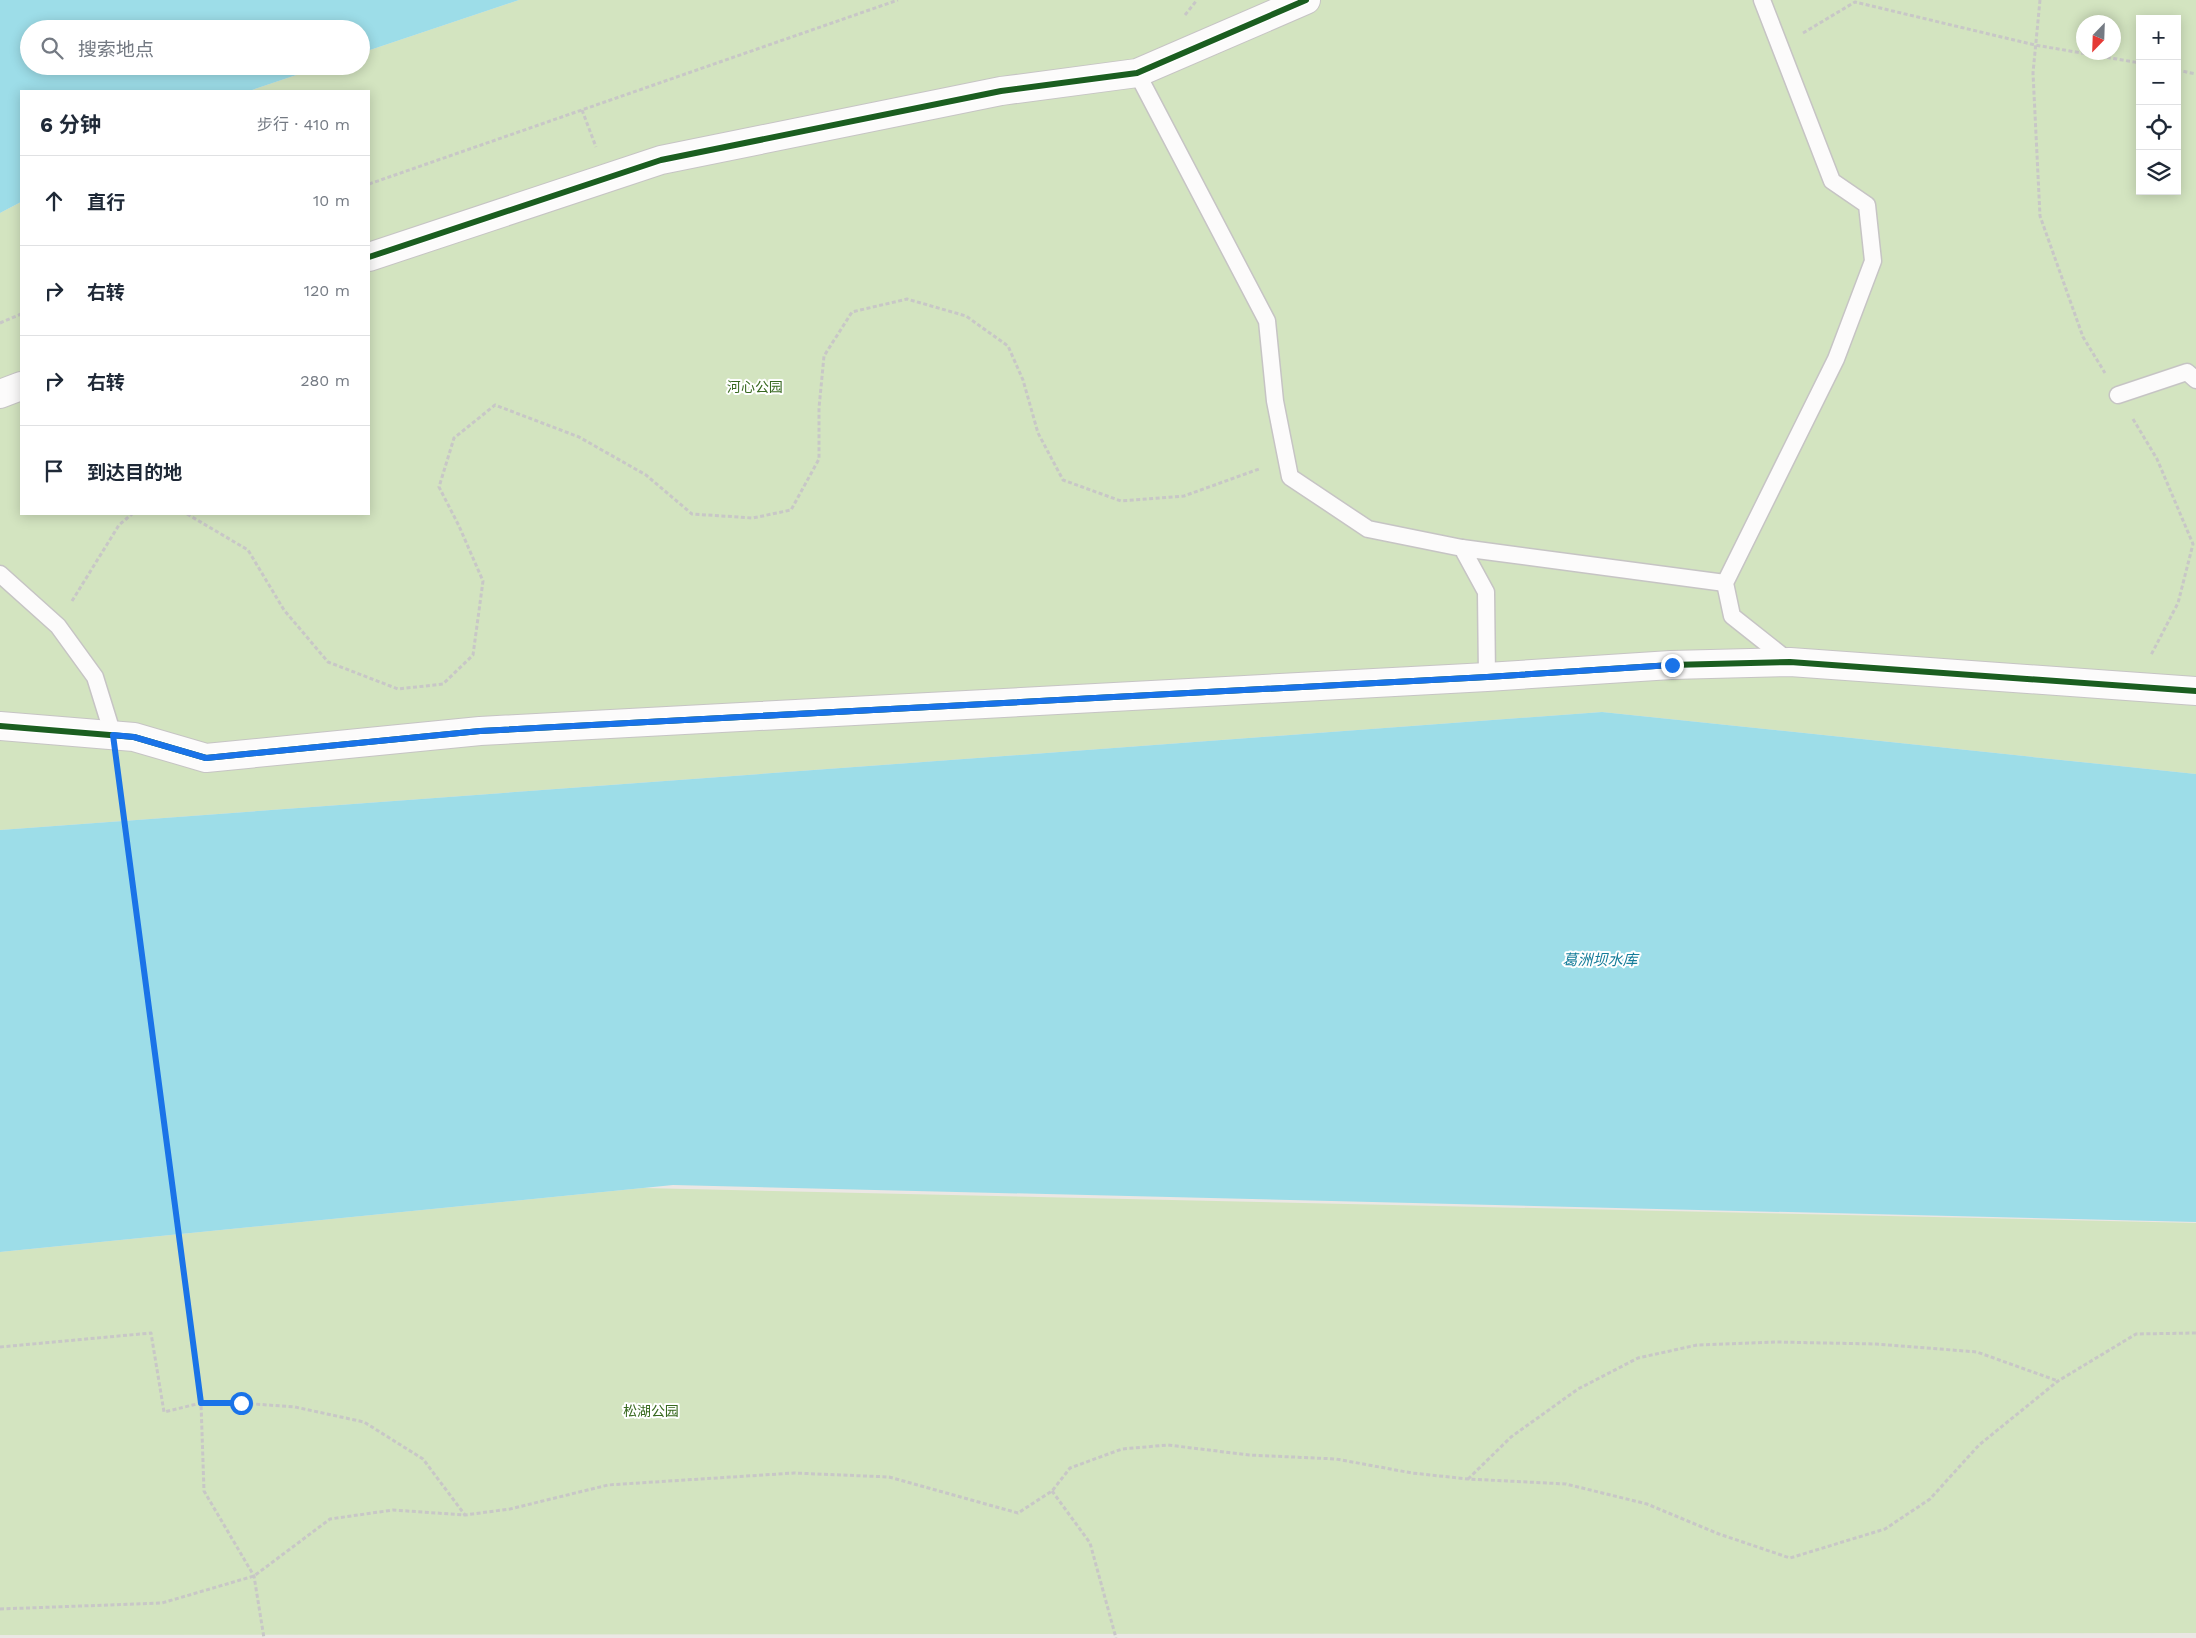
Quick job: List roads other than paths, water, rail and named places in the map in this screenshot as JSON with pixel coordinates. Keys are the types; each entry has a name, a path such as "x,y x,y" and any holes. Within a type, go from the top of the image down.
{"street":[{"path":"370,257 661,160 1001,91 1137,73 1306,0"},
{"path":"0,394 20,386"},
{"path":"0,726 134,737 206,758 480,731 1487,677 1672,665 1790,662 2196,691"}],"lane":[{"path":"1762,0 1832,180 1867,205 1873,261 1836,359 1725,583 1732,616 1790,662"},
{"path":"1137,73 1267,321 1275,401 1290,477 1368,529 1462,548 1725,583"},
{"path":"2118,395 2187,372 2196,380"},
{"path":"1462,548 1486,592 1487,677"},
{"path":"0,574 58,626 95,677 113,735"}],"water":[{"path":"0,0 519,0 370,50 370,20 20,20 20,75 296,75 252,90 20,90 20,203 0,213"},
{"name":"葛洲坝水库","path":"1602,712 2196,774 2196,1222 673,1185 0,1252 0,830"}],"park label":[{"name":"河心公园","path":"755,387"},
{"name":"松湖公园","path":"651,1411"}]}
